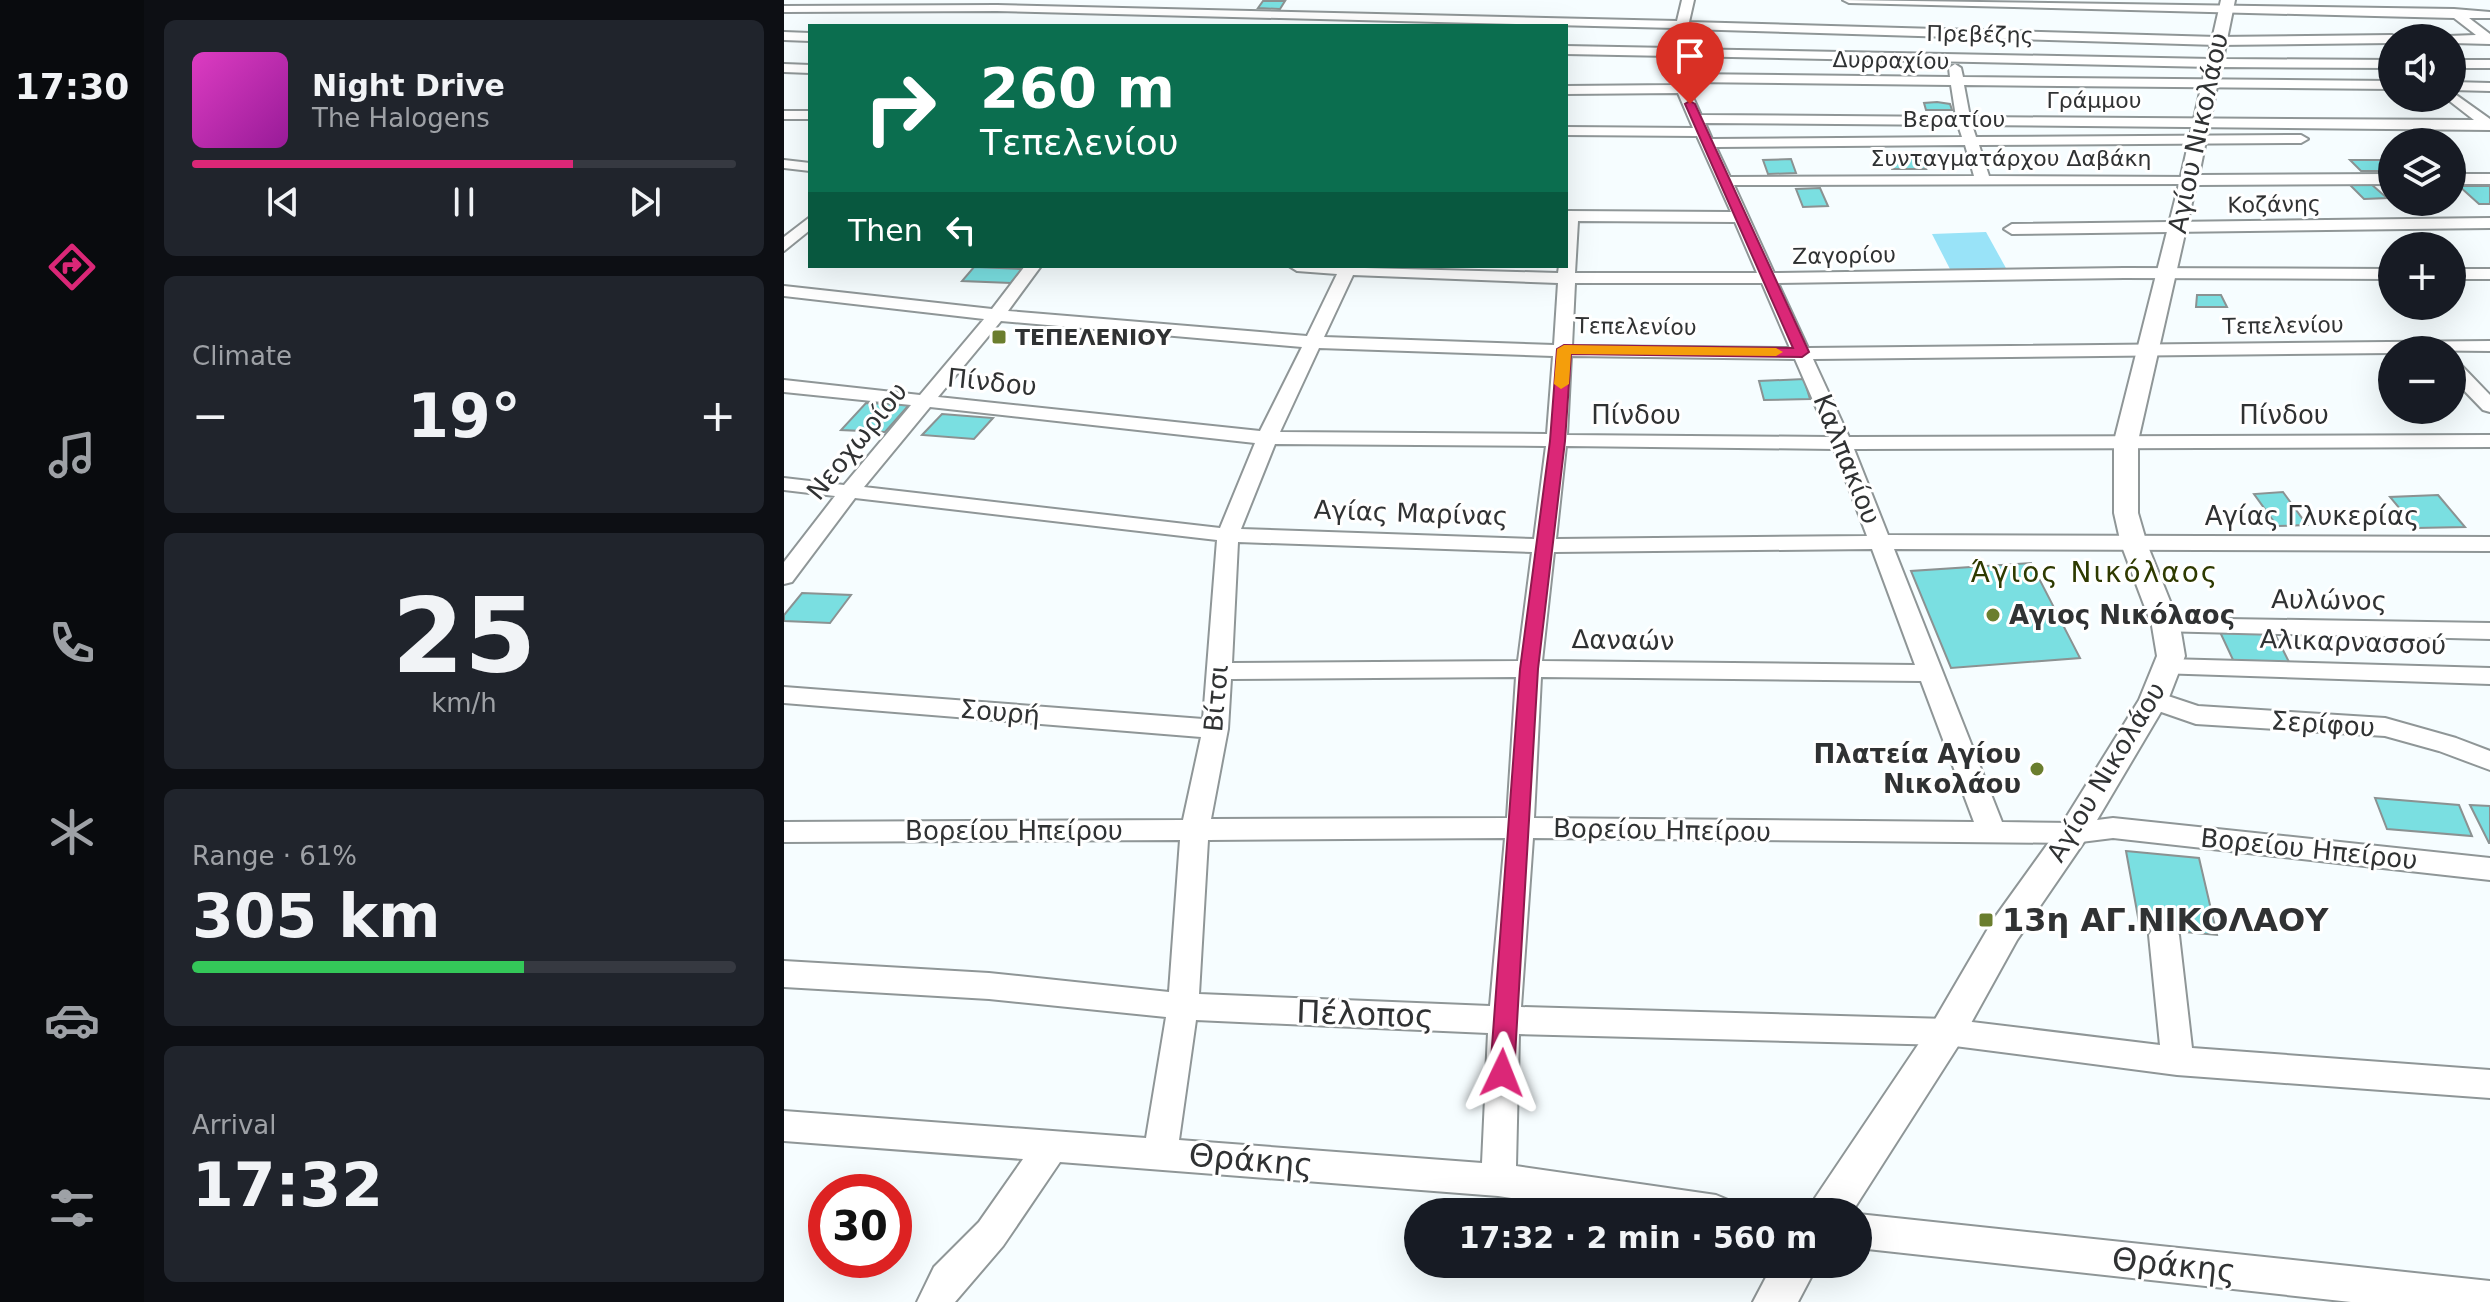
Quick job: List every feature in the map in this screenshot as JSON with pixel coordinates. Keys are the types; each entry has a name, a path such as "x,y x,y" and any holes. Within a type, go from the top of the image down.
{"street":[{"path":"784,8 792,0"},
{"path":"1048,24 1076,0"},
{"path":"1232,24 1251,0"},
{"name":"Καλπακίου","path":"1688,0 1676,50 1680,83 1727,181 1841,441 1992,832"},
{"path":"1849,0 2226,4 2490,15"},
{"path":"2440,0 2489,39"},
{"path":"1939,1 1944,32 1953,55 1964,121 1983,180"},
{"name":"Αγίου Νικολάου","path":"1838,1198 1947,1032 2005,930 2073,833 2153,700 2171,656 2166,626 2134,544 2124,491 2126,441 2189,180 2226,4"},
{"path":"784,8 1452,18 2217,41 2378,39"},
{"path":"784,36 808,37"},
{"path":"2466,39 2489,39"},
{"name":"Πρεβέζης","path":"1568,50 2378,64"},
{"path":"2466,64 2490,64"},
{"path":"784,68 808,69"},
{"name":"Δυρραχίου","path":"1568,90 1680,83 1957,81 2378,85"},
{"path":"2466,86 2490,87"},
{"path":"2466,108 2490,128"},
{"name":"Γράμμου","path":"1568,131 1702,132 1964,121 2490,128"},
{"path":"2366,139 2490,128"},
{"name":"Βερατίου","path":"1702,132 1970,141 2320,139"},
{"path":"784,164 808,167"},
{"name":"Συνταγματάρχου Δαβάκη","path":"1727,181 2378,179"},
{"path":"2466,179 2490,179"},
{"path":"1568,216 1743,217"},
{"path":"784,220 808,223"},
{"path":"2393,223 2402,232"},
{"name":"Κοζάνης","path":"2012,229 2490,223"},
{"path":"784,246 808,224"},
{"name":"Νεοχωρίου","path":"784,577 792,558 926,401 1032,268"},
{"name":"Ζαγορίου","path":"1349,268 1566,278 2378,274"},
{"name":"Βίτσι","path":"1160,1153 1183,1006 1195,830 1215,729 1228,535 1267,438 1349,268"},
{"path":"1498,1180 1504,1020 1529,669 1557,441 1566,268"},
{"path":"2466,274 2490,274"},
{"name":"Τεπελενίου","path":"784,291 996,316 1313,342 1802,352 2378,349"},
{"name":"Τεπελενίου","path":"2466,347 2490,346"},
{"path":"2466,381 2490,406"},
{"name":"Πίνδου","path":"784,386 1267,438 1873,443 2490,441"},
{"name":"Αγίας Μαρίνας","path":"784,484 1228,535 1542,546 1880,542 2134,544"},
{"name":"Αγίας Γλυκερίας","path":"2134,544 2490,544"},
{"name":"Αυλώνος","path":"2166,626 2490,631"},
{"name":"Αλικαρνασσού","path":"2167,667 2490,676"},
{"name":"Δαναών","path":"1219,671 1529,669 1931,673"},
{"name":"Σουρή","path":"784,695 1215,729"},
{"name":"Σερίφου","path":"2153,700 2196,715 2385,727 2447,744 2490,761"},
{"name":"Βορείου Ηπείρου","path":"784,832 1520,828 2073,833 2113,828 2490,869"},
{"path":"2164,935 2177,1061"},
{"name":"Πέλοπος","path":"784,974 989,986 1183,1006 1504,1020 1947,1032 2177,1061 2490,1084"},
{"name":"Θράκης","path":"784,1126 1498,1180 1621,1198"},
{"path":"935,1302 947,1280 991,1234 1051,1147"},
{"name":"Θράκης","path":"1872,1233 2490,1299"},
{"path":"1774,1302 1789,1278"}],"shaded area":[{"path":"1986,232 2007,270 1951,271 1932,234"}],"building":[{"path":"1263,1 1285,1 1280,9 1258,8"},
{"path":"1924,103 1950,104 1952,110 1926,110"},
{"path":"1918,156 1926,169 1892,169 1886,157"},
{"path":"1791,159 1796,173 1768,174 1763,160"},
{"path":"2350,160 2378,160 2378,171 2361,171"},
{"path":"2349,184 2371,184 2378,190 2378,198 2364,199"},
{"path":"2466,186 2490,186 2490,204 2479,204 2466,192"},
{"path":"1820,188 1828,206 1803,207 1796,189"},
{"path":"973,268 1023,269 1011,283 962,281"},
{"path":"2197,295 2221,295 2227,307 2196,307"},
{"path":"1804,379 1810,399 1764,400 1759,381"},
{"path":"866,403 909,405 885,432 841,430"},
{"path":"942,414 993,418 974,439 922,435"},
{"path":"2283,492 2307,525 2277,526 2254,494"},
{"path":"2438,495 2465,527 2416,528 2390,497"},
{"name":"Αγιος Νικόλαος","path":"2031,563 2080,658 1951,668 1911,571"},
{"path":"802,593 851,595 830,623 784,621 784,615"},
{"path":"2220,632 2274,632 2289,662 2234,662"},
{"path":"2375,798 2459,805 2472,836 2387,829"},
{"path":"2470,805 2490,806 2490,843 2489,843"},
{"path":"2126,851 2199,858 2217,935 2140,928"}],"slow traffic":[{"path":"1561,384 1564,349 1776,352"}],"place":[{"name":"ΤΕΠΕΛΕΝΙΟΥ","path":"999,337"},
{"name":"Αγιος Νικόλαος","path":"1993,615"},
{"name":"Πλατεία Αγίου Νικολάου","path":"2037,769"},
{"name":"13η ΑΓ.ΝΙΚΟΛΑΟΥ","path":"1986,920"}],"district":[{"name":"Άγιος Νικόλαος","path":"2095,572"}],"route":[{"path":"1502,1073 1529,669 1557,441 1564,349 1802,352 1690,104"}]}
